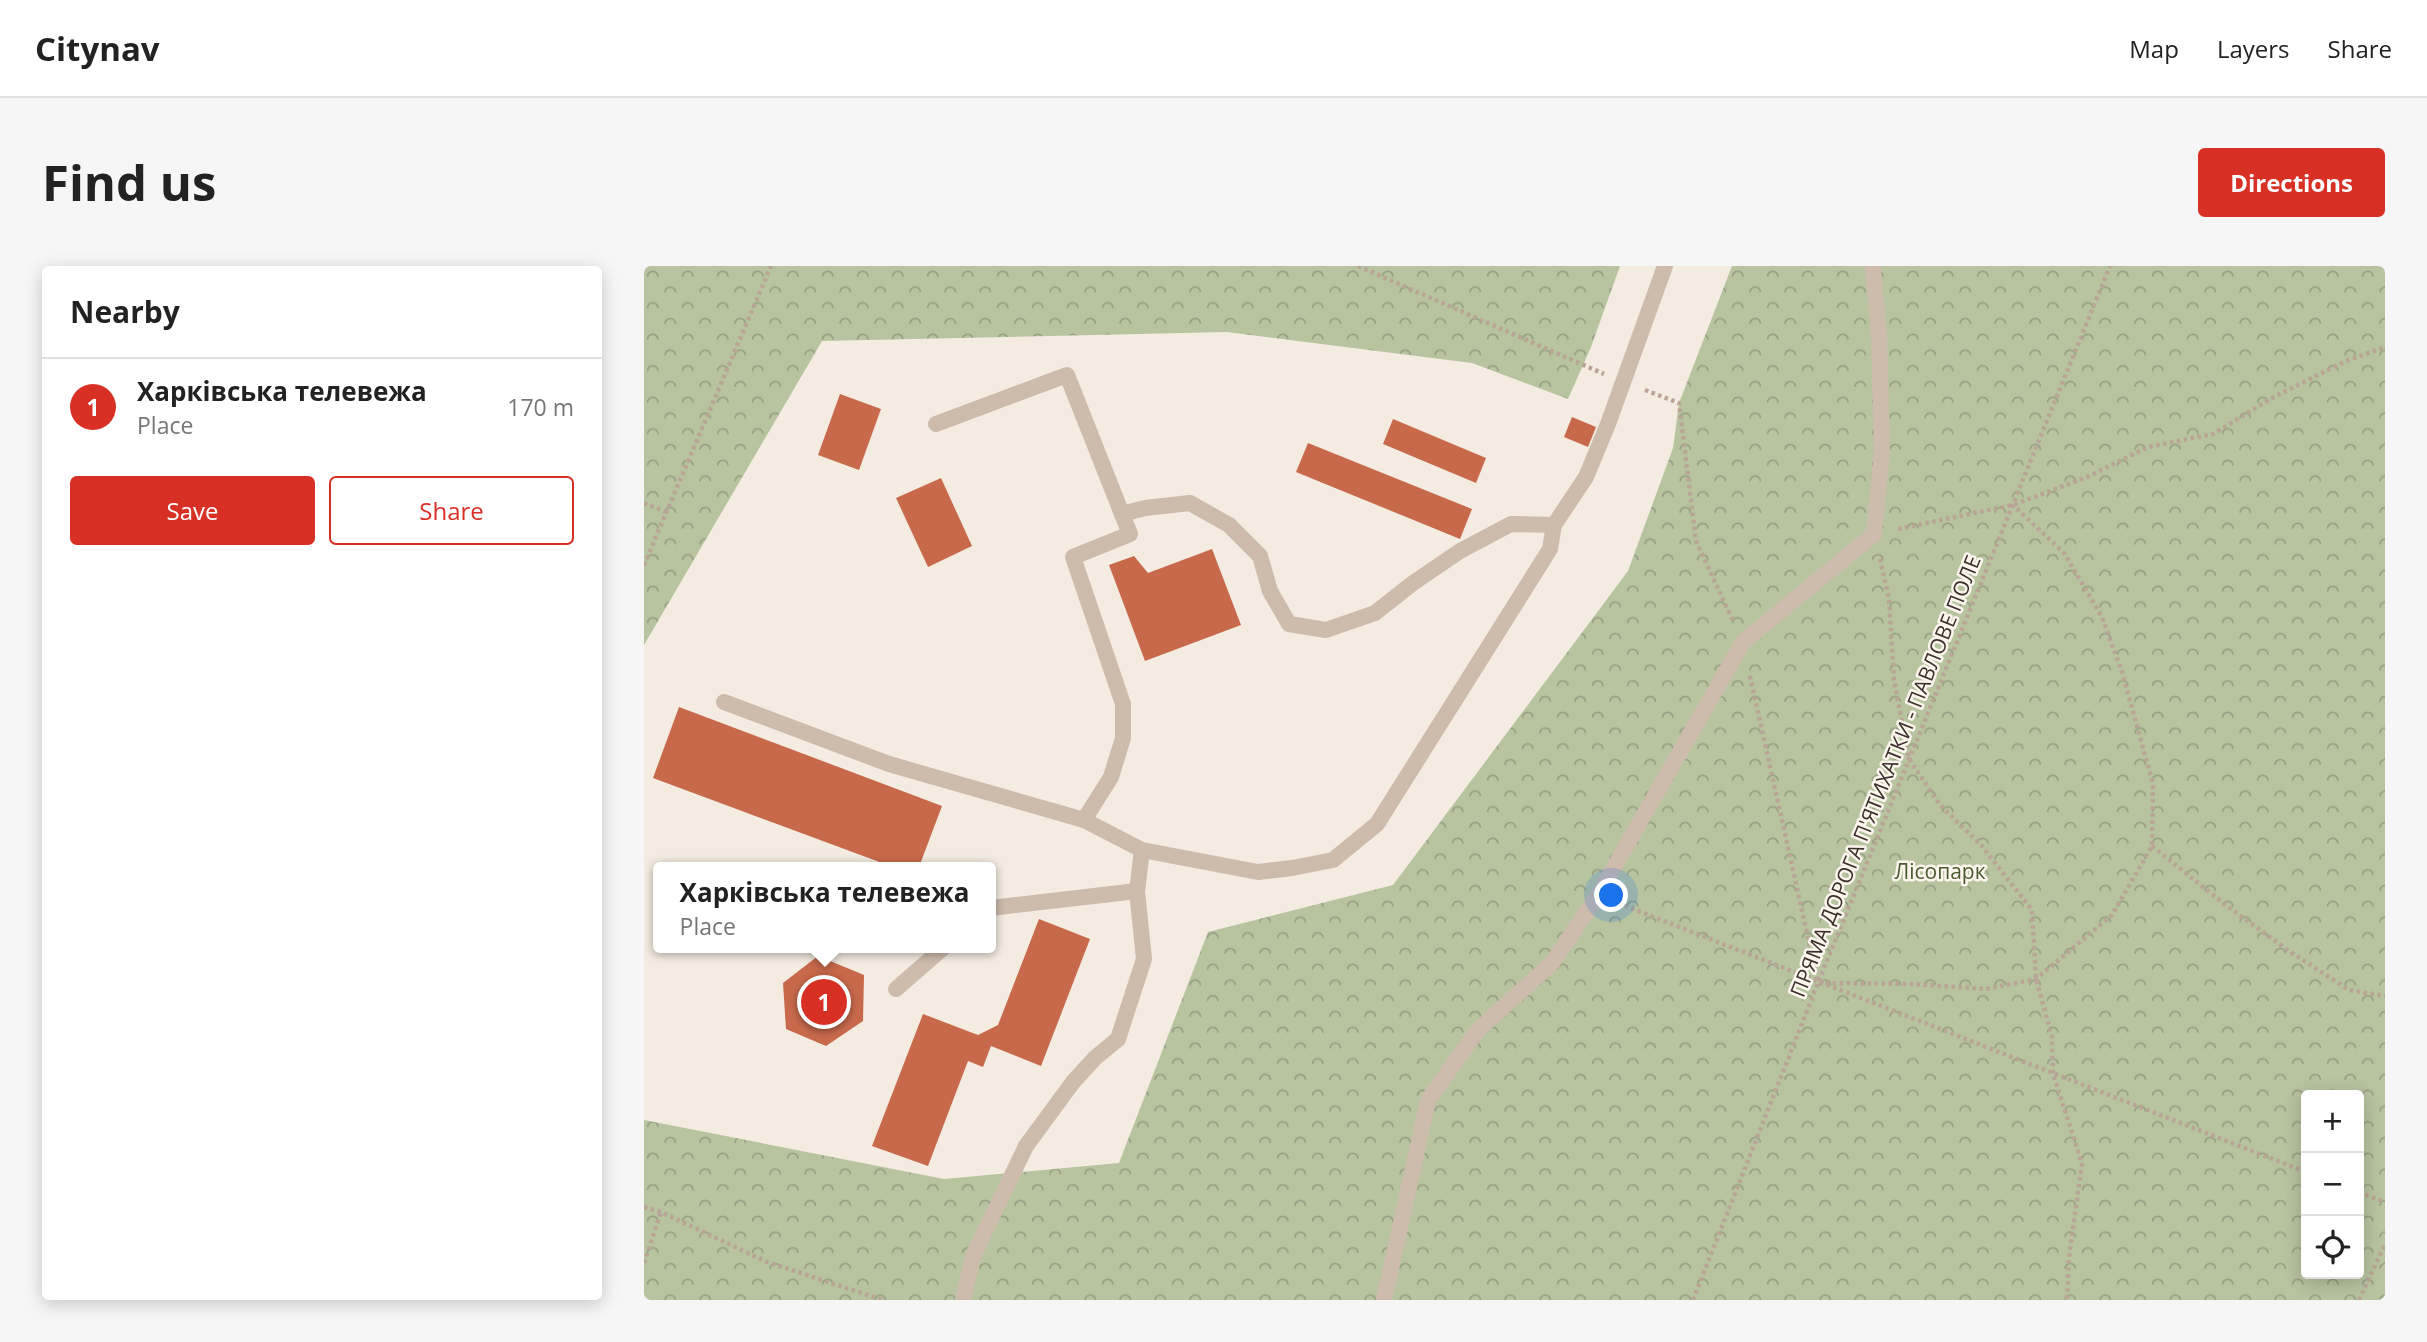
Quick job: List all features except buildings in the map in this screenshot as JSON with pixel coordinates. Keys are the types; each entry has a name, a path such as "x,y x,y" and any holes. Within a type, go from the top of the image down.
{"lane":[{"path":"724,702 888,764 1084,820 1142,850 1258,872 1333,860 1377,824 1550,549 1554,525 1586,477 1665,266"},
{"path":"1384,1300 1428,1100 1478,1030 1552,963 1598,895 1743,642 1874,534 1882,452 1879,337 1873,266"},
{"path":"936,424 1067,375 1130,534 1073,557 1123,704 1123,738 1111,777 1084,820"},
{"path":"1122,514 1145,508 1190,503 1229,525 1260,556 1270,591 1289,624 1326,630 1375,613 1460,551 1511,524 1554,525"},
{"path":"963,1300 973,1256 1026,1146 1073,1082 1095,1058 1118,1039 1144,959 1137,891 1142,850"},
{"path":"996,907 1137,891"},
{"path":"896,989 937,953"}],"path":[{"path":"644,565 771,266"},
{"path":"1358,266 1623,382 1679,403 1696,541 1743,642 1818,983"},
{"name":"ПРЯМА ДОРОГА П'ЯТИХАТКИ - ПАВЛОВЕ ПОЛЕ","path":"1693,1300 1818,983 2110,266"},
{"path":"2067,1300 2068,1258 2082,1163 2053,1074 2052,1036 2036,979 2032,910 1981,845 1940,805 1909,759 1894,680 1889,599 1874,534 2013,505 2087,477 2148,447 2213,434 2270,399 2385,346"},
{"path":"644,503 666,512"},
{"path":"1818,983 1912,984 1986,989 2036,979 2112,915 2152,846 2153,784 2122,672 2102,617 2064,552 2013,505"},
{"path":"2152,846 2223,903 2349,990 2385,996"},
{"path":"1598,895 2301,1170"},
{"path":"2364,1194 2385,1202"},
{"path":"644,1207 661,1212 767,1262 883,1300"},
{"path":"644,1263 661,1212"},
{"path":"2359,1300 2385,1244"}],"green space":[{"path":"644,266 1620,266 1591,347 1568,399 1472,363 1227,332 822,341 644,645"},
{"name":"Лісопарк","path":"1732,266 2385,266 2385,1300 644,1300 644,1120 944,1179 1119,1163 1208,932 1393,885 1628,571 1673,448 1679,403"}],"place":[{"name":"Харківська телевежа","path":"824,1002"}]}
